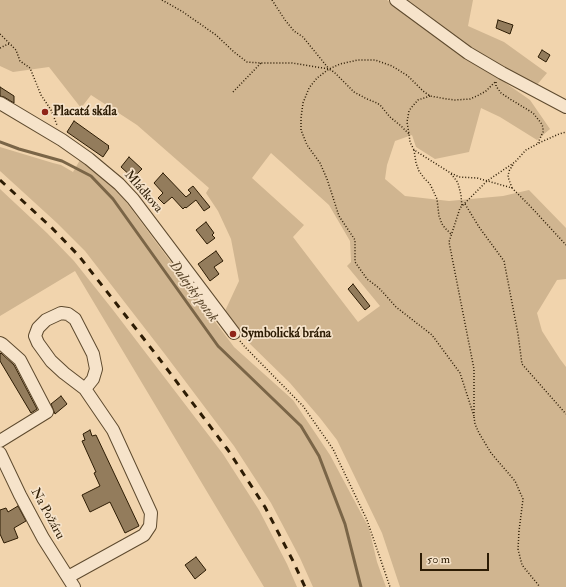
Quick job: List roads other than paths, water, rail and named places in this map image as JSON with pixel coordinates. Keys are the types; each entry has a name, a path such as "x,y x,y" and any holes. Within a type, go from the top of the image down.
{"street":[{"path":"396,0 468,53 566,107"},
{"name":"Mládkova","path":"0,103 55,136 89,159 119,184 129,194 177,256 234,334"},
{"path":"68,577 144,535 150,526 151,513 113,430 85,389 51,361 38,343 35,336 38,328 46,320 61,313 68,314 75,319 93,354 96,368 93,379 85,389"},
{"path":"0,343 20,360 47,412 0,441"},
{"name":"Na Požáru","path":"0,453 43,538 74,587"}],"waterway":[{"name":"Dalejský potok","path":"0,142 62,161 91,176 113,199 218,346 301,426 319,456 345,524 361,587"}],"railway":[{"path":"0,180 52,228 79,256 228,450 265,507 305,587"}],"place":[{"name":"Placatá skála","path":"45,112"},
{"name":"Symbolická brána","path":"233,334"}]}
